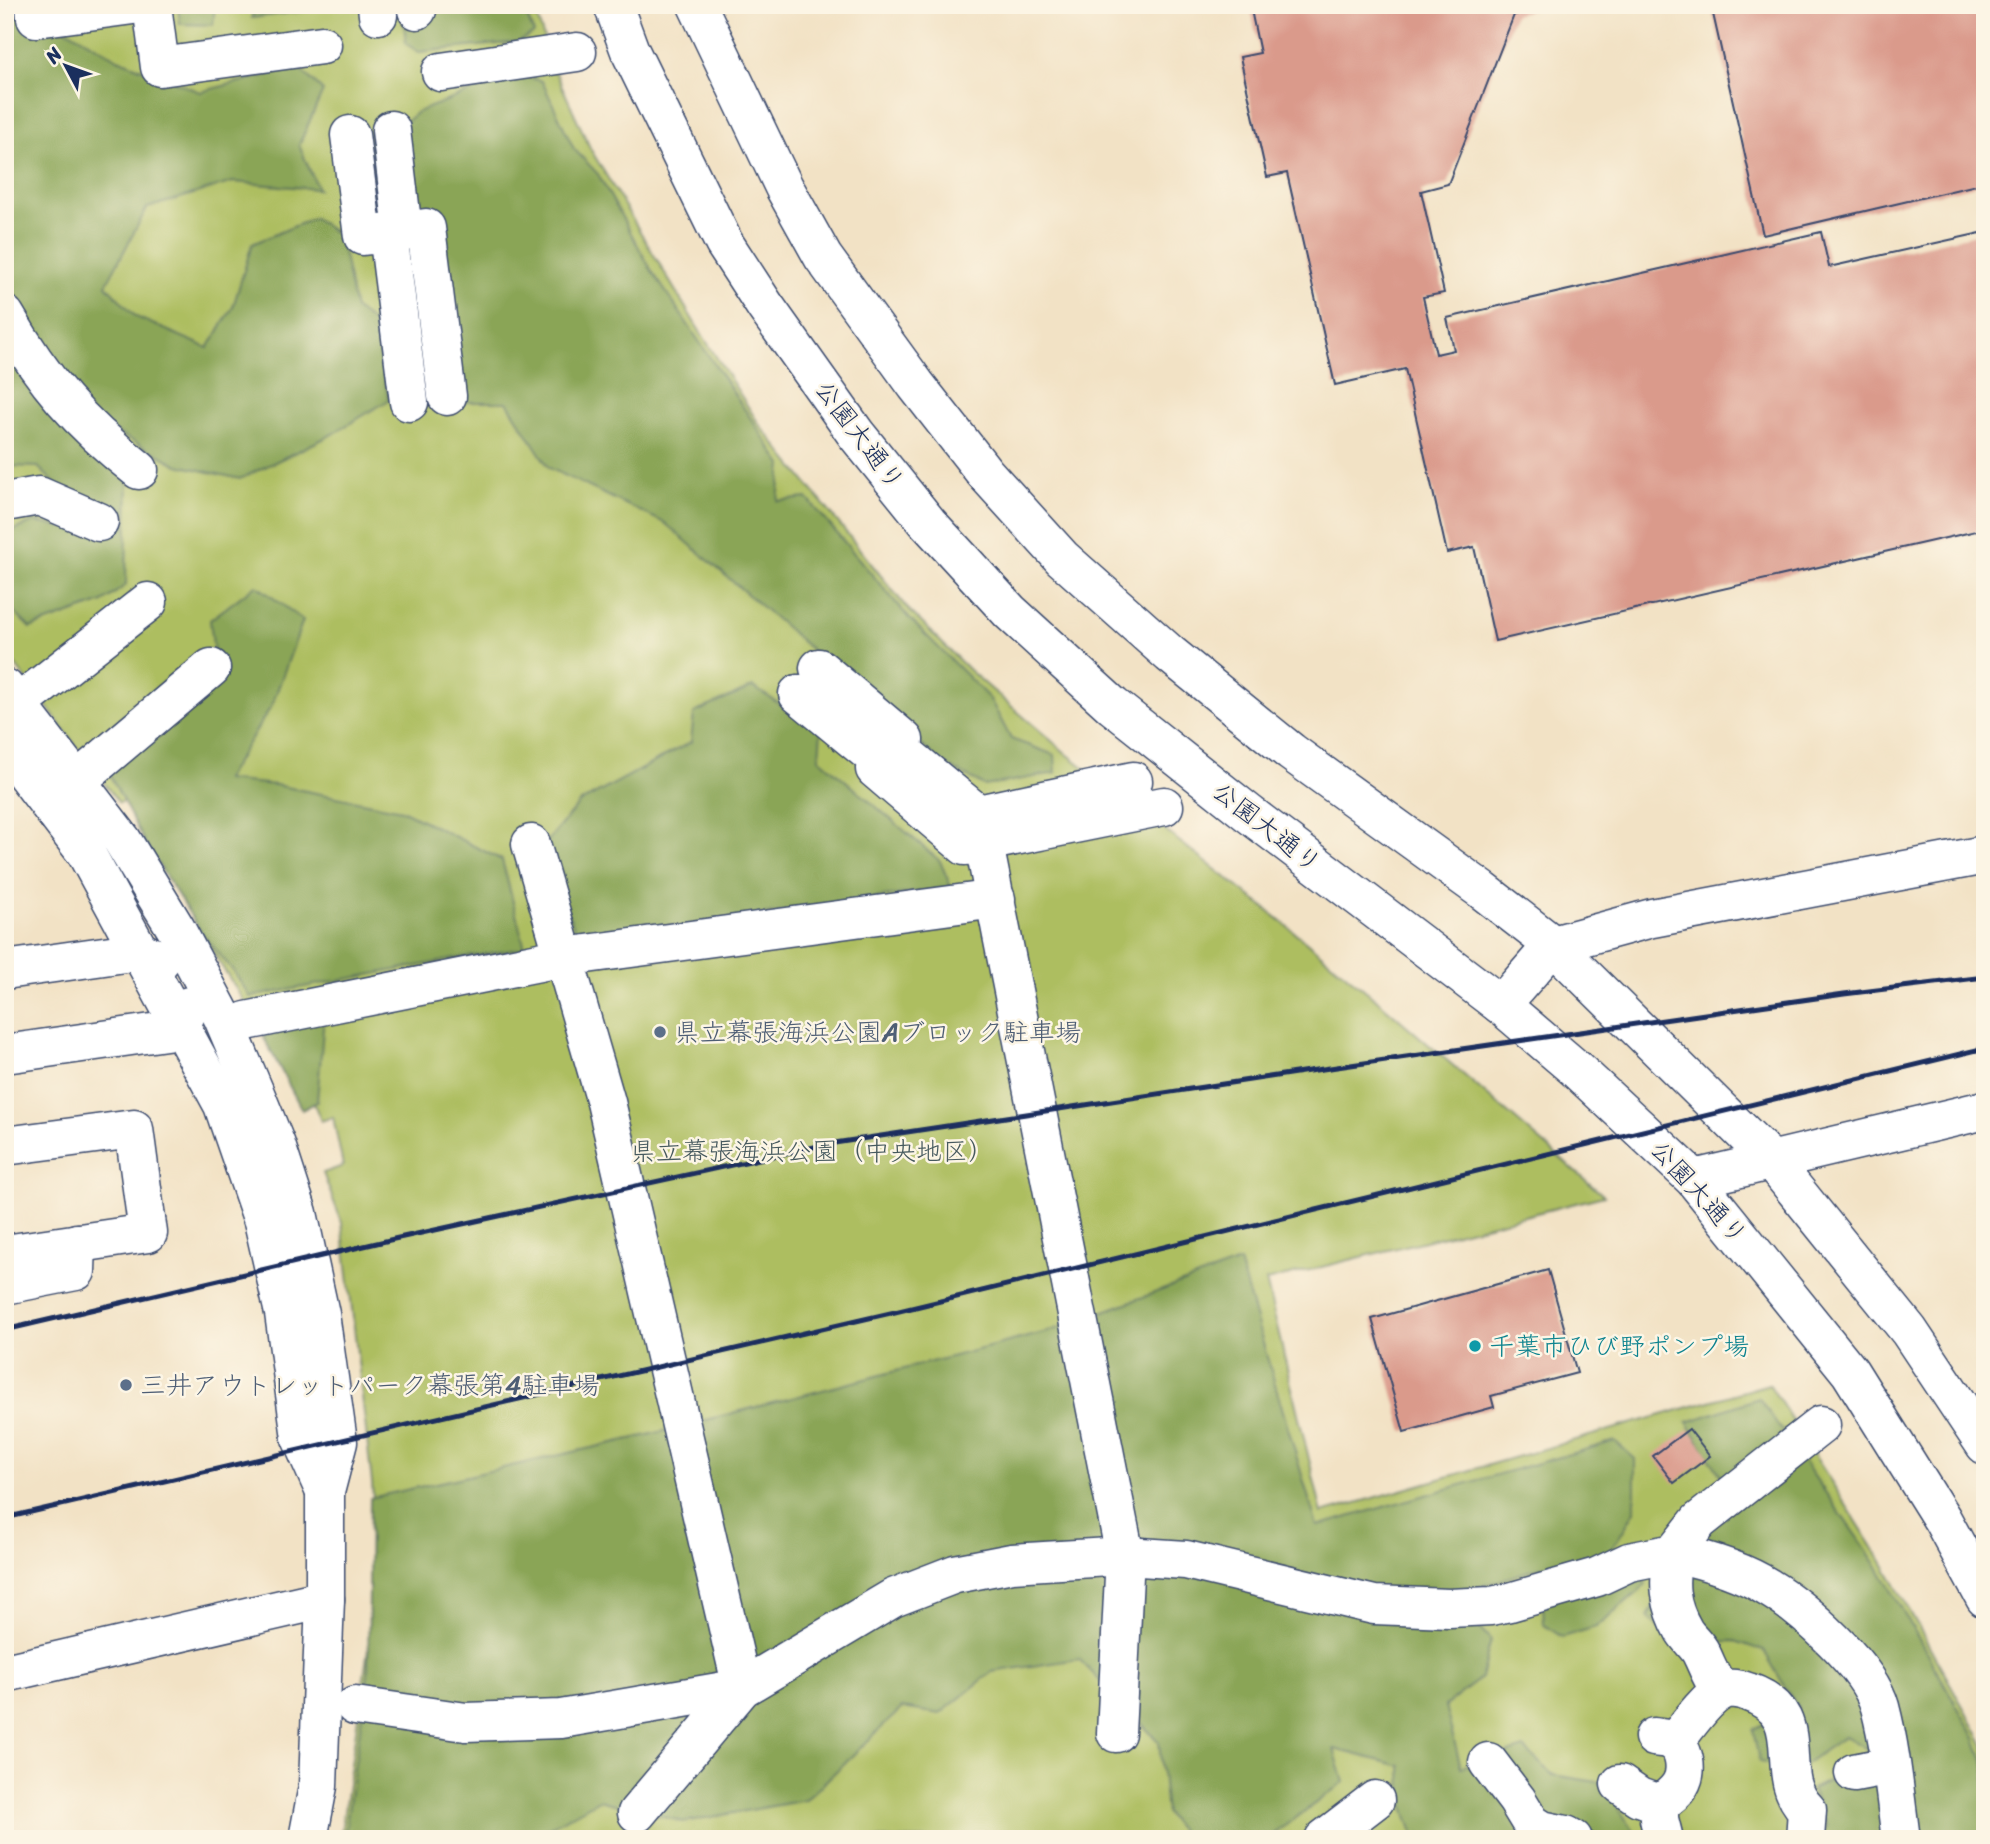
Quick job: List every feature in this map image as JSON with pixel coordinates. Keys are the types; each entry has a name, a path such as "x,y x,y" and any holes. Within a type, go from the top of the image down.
{"street":[{"path":"35,5 36,18 132,5"},
{"path":"152,5 160,67 322,45"},
{"name":"公園大通り","path":"613,5 630,51 724,243 856,434 928,523 1010,611 1113,706 1248,813 1501,1005 1576,1069 1694,1179 1850,1373 1942,1518 1985,1598"},
{"path":"697,5 784,187 823,257 976,462 1062,558 1170,654 1291,752 1482,890 1553,945 1771,1160 1909,1331 1985,1445"},
{"path":"441,72 578,52"},
{"path":"391,130 400,331 409,402"},
{"path":"350,135 363,236 426,228 447,396"},
{"path":"5,315 29,357 63,400 103,441 139,470"},
{"path":"400,331 438,326"},
{"path":"5,502 38,495 99,522"},
{"path":"148,602 19,690 122,840 176,929 223,1018 276,1145 298,1213 320,1314 338,1442 326,1492 326,1599 318,1786 308,1839"},
{"path":"91,769 211,668"},
{"path":"808,681 904,740 890,755 982,828 1125,1556 1116,1733"},
{"path":"5,747 86,853 223,1105 263,1222 284,1312 302,1438 326,1492"},
{"path":"982,828 1133,781"},
{"path":"982,828 1164,806"},
{"path":"531,844 606,1102 742,1688"},
{"path":"1501,1005 1553,945 1652,918 1985,855"},
{"path":"246,1021 564,957 996,899"},
{"path":"5,970 139,951 201,977"},
{"path":"180,1029 201,977"},
{"path":"5,1054 180,1029"},
{"path":"1694,1179 1985,1110"},
{"path":"5,1146 134,1129 148,1233 5,1285"},
{"path":"5,1254 76,1257"},
{"path":"1722,1690 1712,1680 1700,1650 1685,1633 1669,1595 1669,1576 1674,1553 1699,1521 1821,1425"},
{"path":"355,1706 466,1722 561,1719 742,1688 893,1598 956,1574 1012,1563 1125,1556 1186,1560 1374,1605 1448,1608 1491,1606 1510,1602 1597,1577 1629,1562 1674,1553 1706,1560 1767,1586 1796,1607 1859,1669 1879,1705 1901,1839"},
{"path":"5,1673 326,1599"},
{"path":"637,1813 742,1688"},
{"path":"1620,1784 1639,1797 1662,1821 1673,1794 1682,1783 1686,1763 1663,1740 1722,1690 1741,1689 1773,1704 1787,1729 1800,1784 1801,1805 1807,1810 1805,1839"},
{"path":"1488,1762 1531,1823 1542,1830 1573,1839"},
{"path":"1854,1773 1891,1766"},
{"path":"1324,1839 1375,1800"}],"green space":[{"name":"県立幕張海浜公園（中央地区）","path":"5,5 533,5 555,71 591,150 696,325 759,424 906,607 969,670 1067,754 1265,908 1376,999 1604,1196 1266,1281 1322,1513 1769,1384 1883,1563 1981,1739 1985,1748 1985,1839 340,1839 378,1581 372,1483 342,1223 323,1173 343,1166 333,1117 321,1121 299,1066 285,1065 203,937 129,799 119,803 5,651"},
{"path":"5,5 24,5 118,59 200,92 298,67 323,91 299,145 318,189 233,182 147,208 106,285 136,317 208,348 233,307 252,244 314,218 340,236 355,309 373,322 389,400 327,437 240,479 178,465 112,430 128,474 126,585 103,602 30,628 5,603 5,534 34,522 69,528 78,506 38,467 5,466"},
{"path":"178,5 215,5 213,25 180,24"},
{"path":"254,5 319,5 317,9 252,18"},
{"path":"402,5 522,5 534,33 518,42 419,52 406,44"},
{"path":"517,74 542,81 574,149 598,174 652,271 782,465 778,501 807,498 909,618 990,699 1011,739 1055,755 1056,773 985,786 940,761 665,523 549,468 507,402 460,402 428,212 399,190 396,130 417,112"},
{"path":"256,585 303,620 272,705 225,780 276,785 402,810 502,860 525,948 250,997 234,972 203,935 144,842 93,742 180,668 214,653 210,620"},
{"path":"753,687 821,730 819,758 940,861 951,887 580,942 541,849 579,803 691,742 694,713"},
{"path":"324,1017 317,1102 302,1110 263,1036"},
{"path":"1239,1262 1317,1526 1615,1441 1635,1459 1635,1511 1609,1554 1632,1553 1646,1585 1596,1627 1562,1637 1544,1625 1541,1567 1415,1608 1470,1617 1491,1640 1481,1678 1445,1706 1461,1767 1524,1748 1553,1775 1617,1785 1619,1809 1639,1839 1415,1839 1402,1801 1401,1766 1334,1749 1344,1782 1267,1839 1187,1839 1166,1814 1159,1742 1079,1659 992,1672 940,1714 902,1708 806,1800 684,1822 599,1800 529,1839 344,1839 368,1674 370,1498 644,1436 1047,1332"},
{"path":"1759,1398 1878,1567 1974,1736 1985,1765 1985,1839 1811,1839 1827,1827 1812,1789 1879,1756 1845,1736 1798,1769 1759,1762 1753,1729 1798,1709 1764,1651 1735,1641 1674,1643 1648,1617 1670,1573 1729,1489 1687,1422"}],"building":[{"path":"1250,5 1553,5 1514,15 1448,184 1421,191 1444,293 1423,297 1436,354 1454,350 1447,318 1821,232 1829,267 1985,232 1985,529 1495,641 1474,547 1447,553 1405,369 1335,385 1287,173 1267,177 1240,57 1260,53"},
{"path":"1711,5 1985,5 1985,183 1763,235"},
{"name":"千葉市ひび野ポンプ場","path":"1548,1270 1577,1373 1491,1396 1494,1407 1404,1432 1372,1319"},
{"path":"1689,1429 1710,1456 1674,1483 1653,1456"}],"railway":[{"path":"5,1330 394,1239 828,1144 1309,1071 1844,994 1985,977"},
{"path":"5,1518 895,1312 1985,1048"}],"place":[{"name":"県立幕張海浜公園Aブロック駐車場","path":"660,1032"},
{"name":"千葉市ひび野ポンプ場","path":"1475,1346"},
{"name":"三井アウトレットパーク幕張第4駐車場","path":"126,1385"}]}
